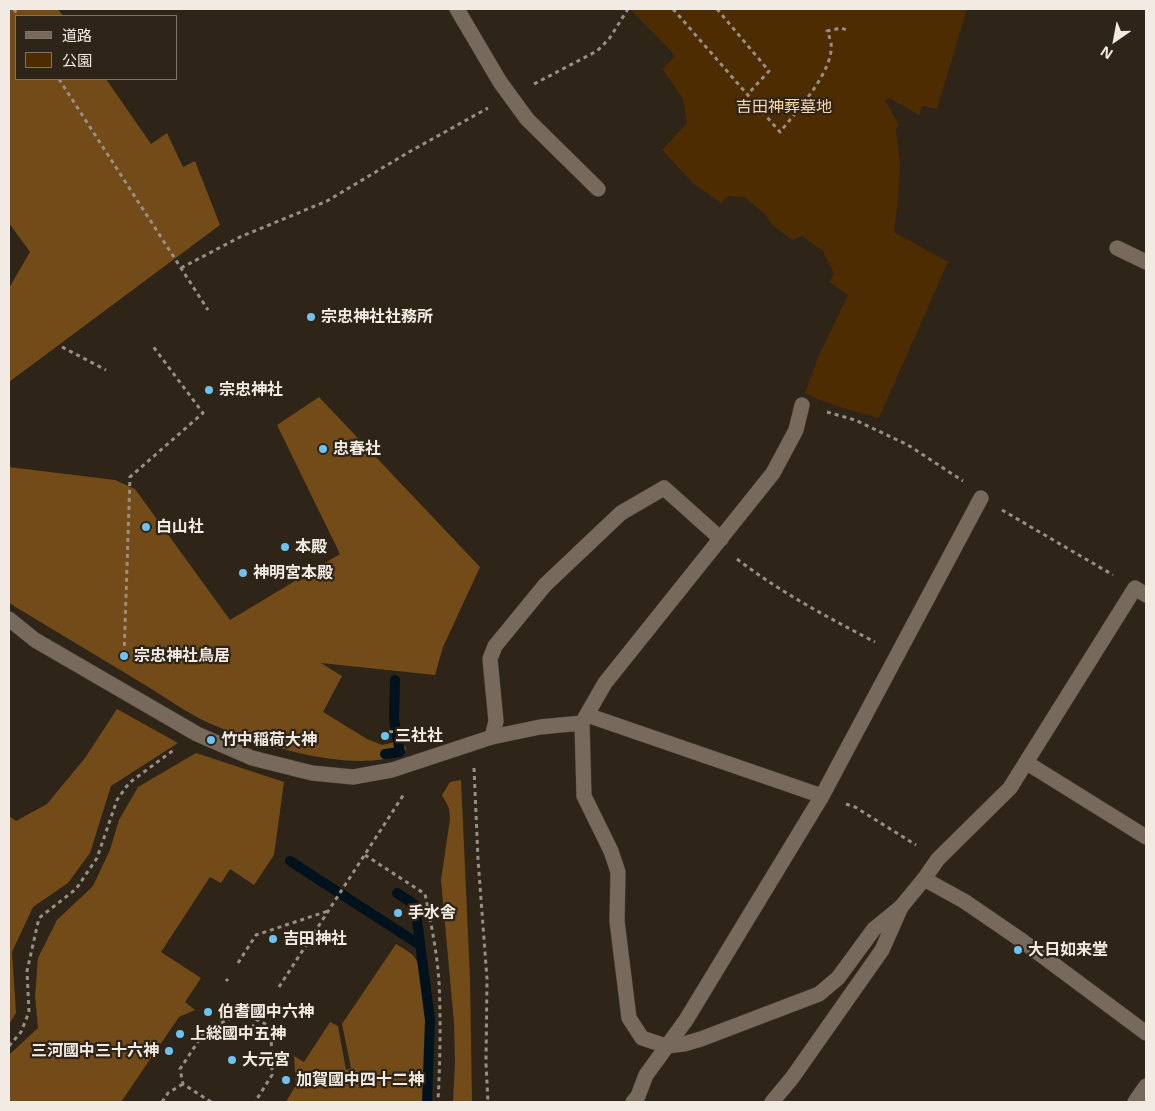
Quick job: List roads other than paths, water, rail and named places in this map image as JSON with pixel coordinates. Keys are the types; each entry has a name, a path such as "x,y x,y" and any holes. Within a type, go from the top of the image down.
{"street":[{"path":"458,9 500,82 527,119 598,190"},
{"path":"1117,248 1146,262"},
{"path":"802,405 796,430 774,473 605,683 584,719 584,796 611,851 618,872 618,922 629,1018 642,1038 666,1046 684,1044 701,1039 819,994 838,978 874,929 901,907 938,859 1010,788 1140,592"},
{"path":"492,738 496,721 490,658 495,646 545,585 621,513 664,488 719,541"},
{"path":"633,1102 638,1096 646,1075 686,1020 822,796 981,498"},
{"path":"9,619 34,640 197,734 252,758 312,774 353,777 392,770 492,738 584,719 822,796"},
{"path":"1026,763 1146,837"},
{"path":"924,879 964,901 1021,940 1146,1033"},
{"path":"772,1102 792,1078 882,950 901,907"},
{"path":"1135,1102 1146,1086"}],"waterway":[{"path":"385,754 400,752 394,720 395,680"},
{"path":"290,861 420,945"},
{"path":"397,893 415,905 430,1020 427,1102"}],"place":[{"name":"宗忠神社社務所","path":"311,317"},
{"name":"宗忠神社","path":"209,390"},
{"name":"忠春社","path":"323,449"},
{"name":"白山社","path":"146,527"},
{"name":"本殿","path":"285,547"},
{"name":"神明宮本殿","path":"243,573"},
{"name":"宗忠神社鳥居","path":"124,656"},
{"name":"三社社","path":"385,736"},
{"name":"竹中稲荷大神","path":"211,740"},
{"name":"手水舎","path":"398,913"},
{"name":"吉田神社","path":"273,939"},
{"name":"大日如来堂","path":"1018,950"},
{"name":"伯耆國中六神","path":"208,1012"},
{"name":"上総國中五神","path":"180,1034"},
{"name":"三河國中三十六神","path":"169,1051"},
{"name":"大元宮","path":"232,1060"},
{"name":"加賀國中四十二神","path":"286,1080"}],"park label":[{"name":"吉田神葬墓地","path":"784,107"}]}
